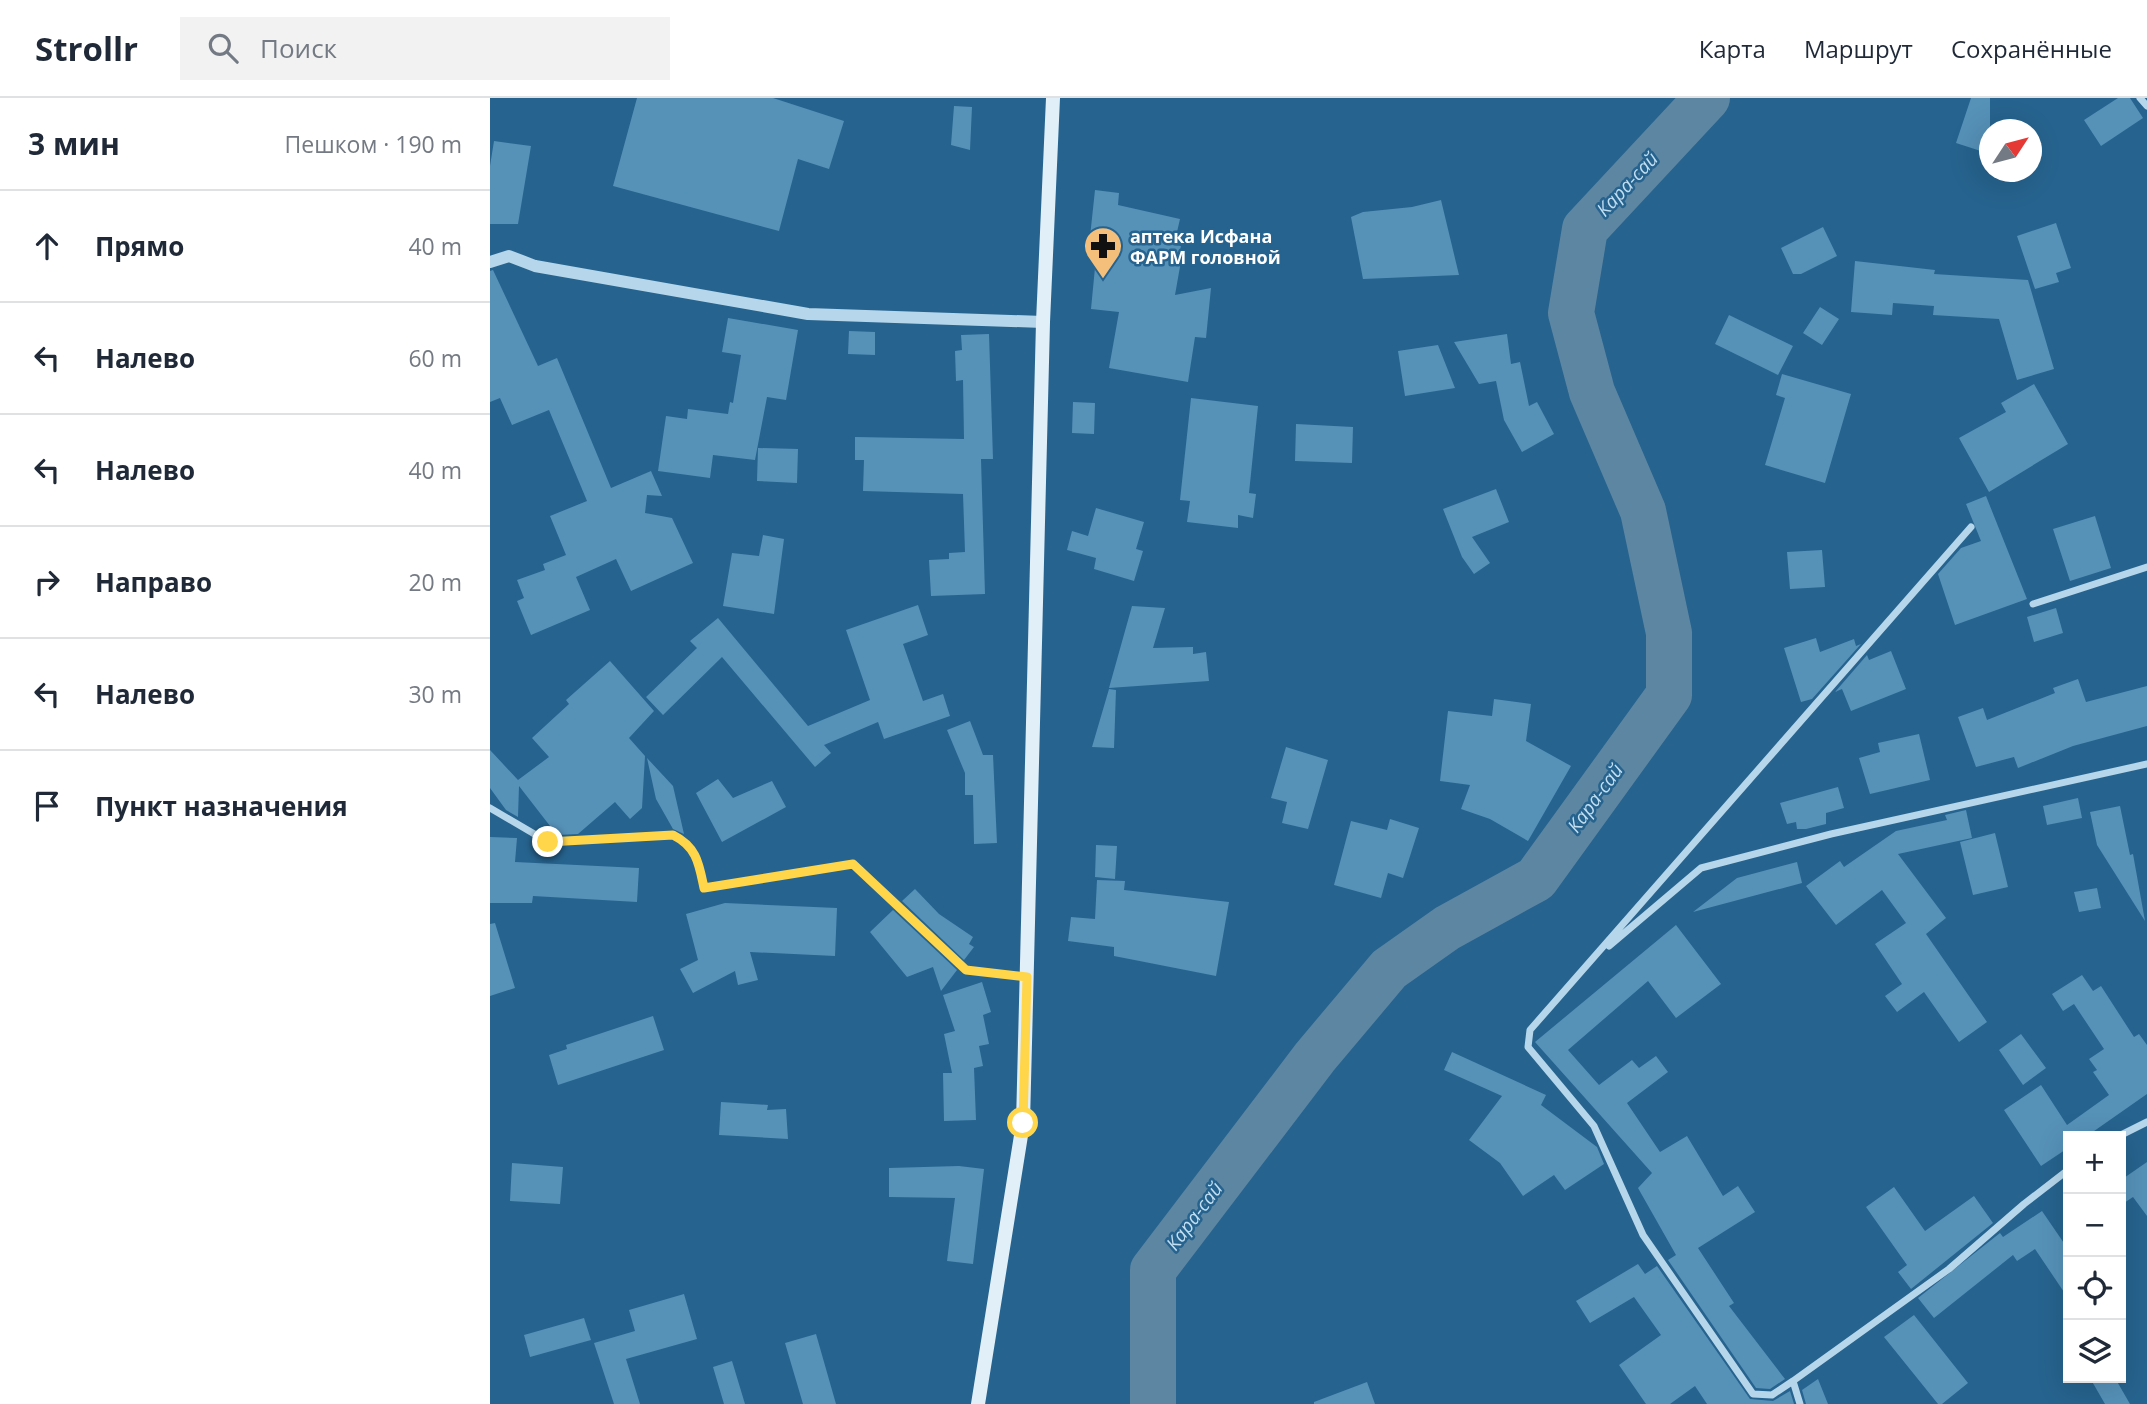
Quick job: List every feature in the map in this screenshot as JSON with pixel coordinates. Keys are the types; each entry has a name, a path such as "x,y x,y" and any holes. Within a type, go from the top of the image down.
{"main road":[{"path":"978,1404 1023,1123 1043,322 1053,98"}],"street":[{"path":"2140,98 2147,106"},
{"path":"490,262 509,257 534,266 808,314 1043,322"},
{"path":"1971,527 1530,1030 1528,1047 1594,1126 1643,1235 1753,1394 1772,1395 1793,1381 1950,1269 2063,1174"},
{"path":"2033,604 2147,567"},
{"path":"1530,1030 1600,954 1701,868 1831,834 2147,764"},
{"path":"490,808 548,842 673,835 684,841 699,859 704,888 853,864 966,970 1027,977"},
{"path":"2126,1132 2147,1122"},
{"path":"1793,1381 1800,1404"}],"building":[{"path":"637,98 773,98 844,121 829,169 798,159 779,231 613,186"},
{"path":"1971,98 1990,98 1990,119 1979,119 1979,150 1956,143"},
{"path":"2118,98 2130,98 2143,118 2101,146 2084,120"},
{"path":"954,106 972,107 970,150 951,145"},
{"path":"494,141 531,146 518,224 490,224 490,166"},
{"path":"1095,190 1119,193 1118,205 1180,219 1174,245 1181,246 1175,295 1211,288 1206,338 1195,337 1188,382 1109,368 1119,312 1091,309 1097,247 1089,246"},
{"path":"1441,200 1459,275 1363,279 1351,217 1363,212 1412,207"},
{"path":"2056,223 2071,268 2056,273 2059,282 2035,289 2017,236"},
{"path":"1823,227 1837,256 1801,274 1793,274 1781,248"},
{"path":"1855,261 1935,270 1934,274 2028,280 2054,369 2017,380 1999,319 1933,315 1934,306 1893,303 1892,315 1851,312"},
{"path":"493,270 538,366 557,358 611,488 651,471 662,496 647,495 645,513 672,518 693,563 631,591 616,559 576,577 590,610 531,635 517,601 524,598 517,580 545,570 543,564 566,555 550,516 587,501 549,410 512,425 500,398 490,402 490,271"},
{"path":"1820,307 1839,319 1822,345 1803,333"},
{"path":"1729,315 1793,346 1778,375 1715,344"},
{"path":"728,318 798,330 786,400 767,397 755,460 713,455 710,478 658,471 666,416 687,419 688,409 728,414 730,402 733,403 741,355 722,352"},
{"path":"849,331 875,332 875,355 848,354"},
{"path":"989,334 993,459 981,459 985,594 931,596 929,560 949,559 949,553 965,552 963,494 863,491 864,460 855,460 855,437 964,439 963,380 956,381 955,351 962,350 961,335"},
{"path":"1507,334 1511,364 1520,362 1529,406 1537,402 1554,434 1522,452 1504,420 1496,381 1479,384 1454,342"},
{"path":"1438,345 1455,388 1405,396 1398,351"},
{"path":"1782,374 1851,394 1825,483 1765,465 1785,398 1776,395"},
{"path":"2034,384 2068,444 1989,492 1959,438 2006,412 2001,403"},
{"path":"1191,398 1258,406 1249,493 1256,494 1253,518 1238,515 1238,528 1187,522 1190,501 1180,500"},
{"path":"1073,402 1095,403 1094,434 1072,433"},
{"path":"1296,424 1353,427 1352,463 1295,461"},
{"path":"758,448 798,449 797,483 757,481"},
{"path":"1496,489 1509,522 1472,537 1490,563 1474,574 1462,557 1443,509"},
{"path":"1986,496 2027,599 1955,625 1938,574 1961,548 1981,541 1966,504"},
{"path":"1096,508 1144,522 1136,549 1143,551 1134,581 1094,569 1096,558 1067,550 1072,531 1088,536"},
{"path":"2095,516 2111,568 2070,581 2053,529"},
{"path":"763,535 784,539 774,614 723,606 732,553 759,556"},
{"path":"1822,550 1825,587 1790,589 1787,552"},
{"path":"918,605 928,635 903,644 923,701 943,694 950,716 884,739 878,722 824,745 831,753 815,767 722,657 663,715 646,697 697,648 690,641 718,618 808,726 870,700 846,630"},
{"path":"1132,606 1165,608 1153,648 1193,647 1193,654 1206,652 1209,681 1109,688"},
{"path":"2056,608 2063,633 2034,642 2027,617"},
{"path":"1816,638 1820,652 1854,639 1856,646 1861,644 1812,699 1801,702 1784,648"},
{"path":"1891,651 1906,689 1851,711 1842,689 1835,692 1867,655 1869,660"},
{"path":"610,661 654,711 629,738 645,756 642,808 630,819 615,802 578,834 557,835 519,786 518,817 506,810 490,788 490,750 518,780 549,757 532,738 569,704 566,700"},
{"path":"2078,679 2086,702 2147,686 2147,726 2073,746 2018,768 2014,757 1976,767 1958,717 1983,708 1987,720 2055,693 2053,688"},
{"path":"1109,689 1116,690 1114,748 1092,747"},
{"path":"1494,699 1531,704 1526,741 1571,766 1528,841 1490,819 1461,809 1470,785 1440,781 1448,711 1492,716"},
{"path":"970,721 983,755 993,755 997,843 974,844 973,795 965,795 965,773 947,730"},
{"path":"1919,734 1930,780 1870,794 1859,758 1880,752 1878,743"},
{"path":"1286,747 1328,760 1308,829 1282,823 1287,802 1271,798"},
{"path":"647,758 673,786 684,834 673,829 656,799"},
{"path":"718,779 733,798 772,781 786,807 722,842 696,793"},
{"path":"1838,787 1844,808 1826,813 1826,824 1797,829 1796,822 1787,824 1780,803"},
{"path":"2078,798 2082,818 2047,825 2043,806"},
{"path":"2120,806 2130,855 2133,854 2145,921 2097,845 2090,812"},
{"path":"1966,810 1972,838 1898,854 1946,918 1926,934 1987,1022 1959,1042 1924,992 1897,1012 1885,996 1902,984 1875,944 1906,923 1882,890 1836,925 1806,886 1840,861 1844,867 1896,831 1947,820 1945,815"},
{"path":"1390,819 1419,828 1403,878 1388,873 1381,898 1334,885 1351,821 1387,830"},
{"path":"1995,833 2008,887 1973,895 1960,842"},
{"path":"490,837 517,838 515,862 639,868 637,902 533,896 532,903 490,903"},
{"path":"1096,845 1117,846 1115,879 1095,877"},
{"path":"1797,862 1802,883 1693,912 1737,878"},
{"path":"1097,880 1125,881 1124,890 1229,902 1216,976 1114,956 1114,947 1068,941 1071,917 1095,919"},
{"path":"2097,888 2101,908 2079,912 2074,892"},
{"path":"915,889 939,914 973,937 969,944 974,947 964,960 902,901"},
{"path":"725,903 837,908 835,956 750,952 758,980 738,985 735,971 693,993 680,969 698,960 686,914"},
{"path":"893,910 957,970 941,991 933,967 907,977 870,932"},
{"path":"495,923 515,988 490,996 490,924"},
{"path":"1676,925 1721,984 1676,1018 1648,981 1568,1050 1599,1085 1632,1060 1639,1068 1656,1056 1668,1072 1627,1103 1660,1152 1687,1136 1723,1196 1738,1186 1755,1212 1698,1248 1734,1303 1729,1306 1785,1379 1770,1389 1756,1388 1668,1260 1676,1255 1638,1188 1652,1173 1535,1042"},
{"path":"2082,975 2093,991 2101,986 2134,1037 2139,1034 2147,1045 2147,1094 2094,1131 2063,1131 2063,1151 2041,1166 2004,1110 2041,1085 2067,1125 2109,1095 2093,1072 2097,1070 2089,1059 2104,1049 2074,1004 2063,1011 2052,994"},
{"path":"982,982 991,1012 983,1015 989,1044 979,1046 983,1066 974,1068 976,1120 944,1121 943,1073 952,1073 944,1034 955,1031 943,995"},
{"path":"653,1016 664,1050 558,1085 549,1055 567,1049 566,1045"},
{"path":"2021,1034 2046,1068 2023,1085 1999,1050"},
{"path":"1452,1052 1546,1095 1541,1105 1597,1147 1604,1164 1565,1190 1554,1175 1523,1196 1500,1163 1469,1140 1502,1096 1444,1070"},
{"path":"721,1102 768,1105 767,1110 786,1109 788,1139 719,1135"},
{"path":"2147,1162 2147,1216 2133,1197 2126,1202 2126,1177"},
{"path":"512,1163 563,1167 560,1204 510,1201"},
{"path":"959,1166 984,1169 973,1264 947,1261 955,1198 889,1197 889,1168"},
{"path":"1894,1187 1925,1231 1974,1196 1993,1223 1911,1289 1898,1272 1907,1265 1866,1207"},
{"path":"2042,1211 2063,1242 2063,1291 2035,1249 2017,1261 2013,1255 1934,1318 1918,1298 2000,1233 2003,1237"},
{"path":"1638,1264 1645,1274 1657,1266 1750,1399 1773,1401 1790,1391 1794,1404 1707,1404 1695,1386 1670,1404 1646,1404 1619,1365 1661,1335 1634,1297 1590,1323 1576,1301"},
{"path":"684,1294 697,1339 626,1359 640,1404 614,1404 594,1343 635,1331 629,1310"},
{"path":"1914,1315 1968,1383 1942,1404 1938,1404 1884,1337"},
{"path":"584,1318 591,1340 530,1357 524,1335"},
{"path":"816,1334 836,1404 803,1404 785,1343"},
{"path":"732,1361 745,1404 724,1404 713,1367"},
{"path":"1818,1379 1828,1404 1806,1404 1802,1390"},
{"path":"1367,1382 1375,1404 1314,1404 1314,1402"},
{"path":"2093,1383 2118,1383 2130,1404 2105,1404"}],"waterway":[{"name":"Кара-сай","path":"1153,1404 1153,1270 1315,1057 1389,969 1447,928 1536,879 1669,695 1669,633 1643,511 1592,392 1571,313 1585,229 1707,98"}],"place":[{"name":"аптека Исфана ФАРМ головной","path":"1103,280"}],"route":[{"path":"548,842 673,835 684,841 699,859 704,888 853,864 966,970 1027,977 1023,1123"}]}
